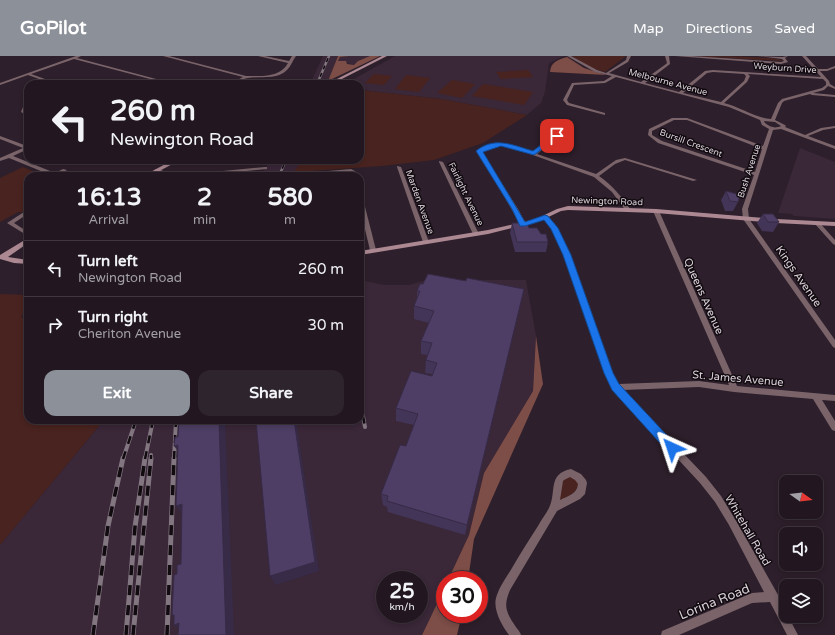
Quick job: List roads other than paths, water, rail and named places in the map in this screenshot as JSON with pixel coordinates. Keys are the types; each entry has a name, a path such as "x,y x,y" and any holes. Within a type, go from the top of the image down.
{"main road":[{"path":"337,80 385,56"},
{"path":"153,172 169,164"},
{"name":"Newington Road","path":"364,252 476,234 523,224 568,208 656,211 746,219 835,224"},
{"path":"1,257 24,243"},
{"path":"1,257 14,261 24,262"}],"street":[{"path":"0,84 29,75 79,56"},
{"path":"165,56 246,77 260,77 278,73 286,69 294,56"},
{"path":"260,56 290,62"},
{"name":"Melbourne Avenue","path":"569,56 592,70 721,104 764,120 773,120"},
{"path":"606,74 626,61 629,56"},
{"path":"642,83 669,63 667,56"},
{"path":"677,56 781,63 786,62 785,57 759,56"},
{"path":"804,56 825,78 828,85 835,88"},
{"path":"74,58 158,80"},
{"path":"817,70 827,70 835,67"},
{"name":"Weyburn Drive","path":"680,93 709,71 825,78"},
{"path":"721,104 746,81 748,76 745,73"},
{"path":"29,75 45,80"},
{"path":"604,114 568,104 565,100 573,84 605,82 615,76"},
{"path":"240,80 246,77"},
{"path":"782,128 783,125 773,120 780,102 823,89 828,85"},
{"path":"808,93 835,96"},
{"name":"Bursill Crescent","path":"756,174 660,142 650,135 650,130 673,119 687,120 764,148"},
{"name":"Melbourne Avenue","path":"764,120 762,121 763,124 771,128"},
{"path":"534,154 569,127"},
{"path":"806,136 822,129 835,127"},
{"path":"771,128 782,128 835,148"},
{"name":"Bush Avenue","path":"746,219 745,209 771,128"},
{"path":"0,137 24,147"},
{"path":"523,224 479,151 501,144 596,176 608,183 617,193 628,210"},
{"path":"0,160 24,149"},
{"path":"9,156 24,162"},
{"path":"596,176 620,159 631,159 653,168 689,176 694,180"},
{"name":"Fairlight Avenue","path":"441,162 476,234"},
{"path":"29,164 49,172"},
{"name":"Marden Avenue","path":"399,167 426,242"},
{"path":"224,172 265,168"},
{"path":"157,170 162,172"},
{"path":"328,172 351,170 354,172"},
{"name":"Queens Avenue","path":"656,211 734,389"},
{"path":"24,214 10,223 24,232"},
{"path":"364,214 373,250"},
{"name":"Whitehall Road","path":"545,217 554,228 567,255 609,373 616,387 703,480 718,499 793,635"},
{"name":"Kings Avenue","path":"746,219 835,345"},
{"path":"817,223 835,243"},
{"name":"St. James Avenue","path":"616,387 699,384 734,389 835,398"},
{"path":"815,396 835,428"},
{"path":"516,635 509,628 503,612 501,600 506,587 554,508"},
{"name":"Lorina Road","path":"666,635 752,598 773,597"}],"railway":[{"path":"319,80 329,56"},
{"path":"281,172 284,164"},
{"path":"364,422 365,427"},
{"path":"123,459 135,424"},
{"path":"145,459 152,424"},
{"path":"174,459 176,424"},
{"path":"93,635 108,526 123,458"},
{"path":"126,635 135,527 145,458"},
{"path":"133,635 151,458"},
{"path":"167,635 174,458"}]}
